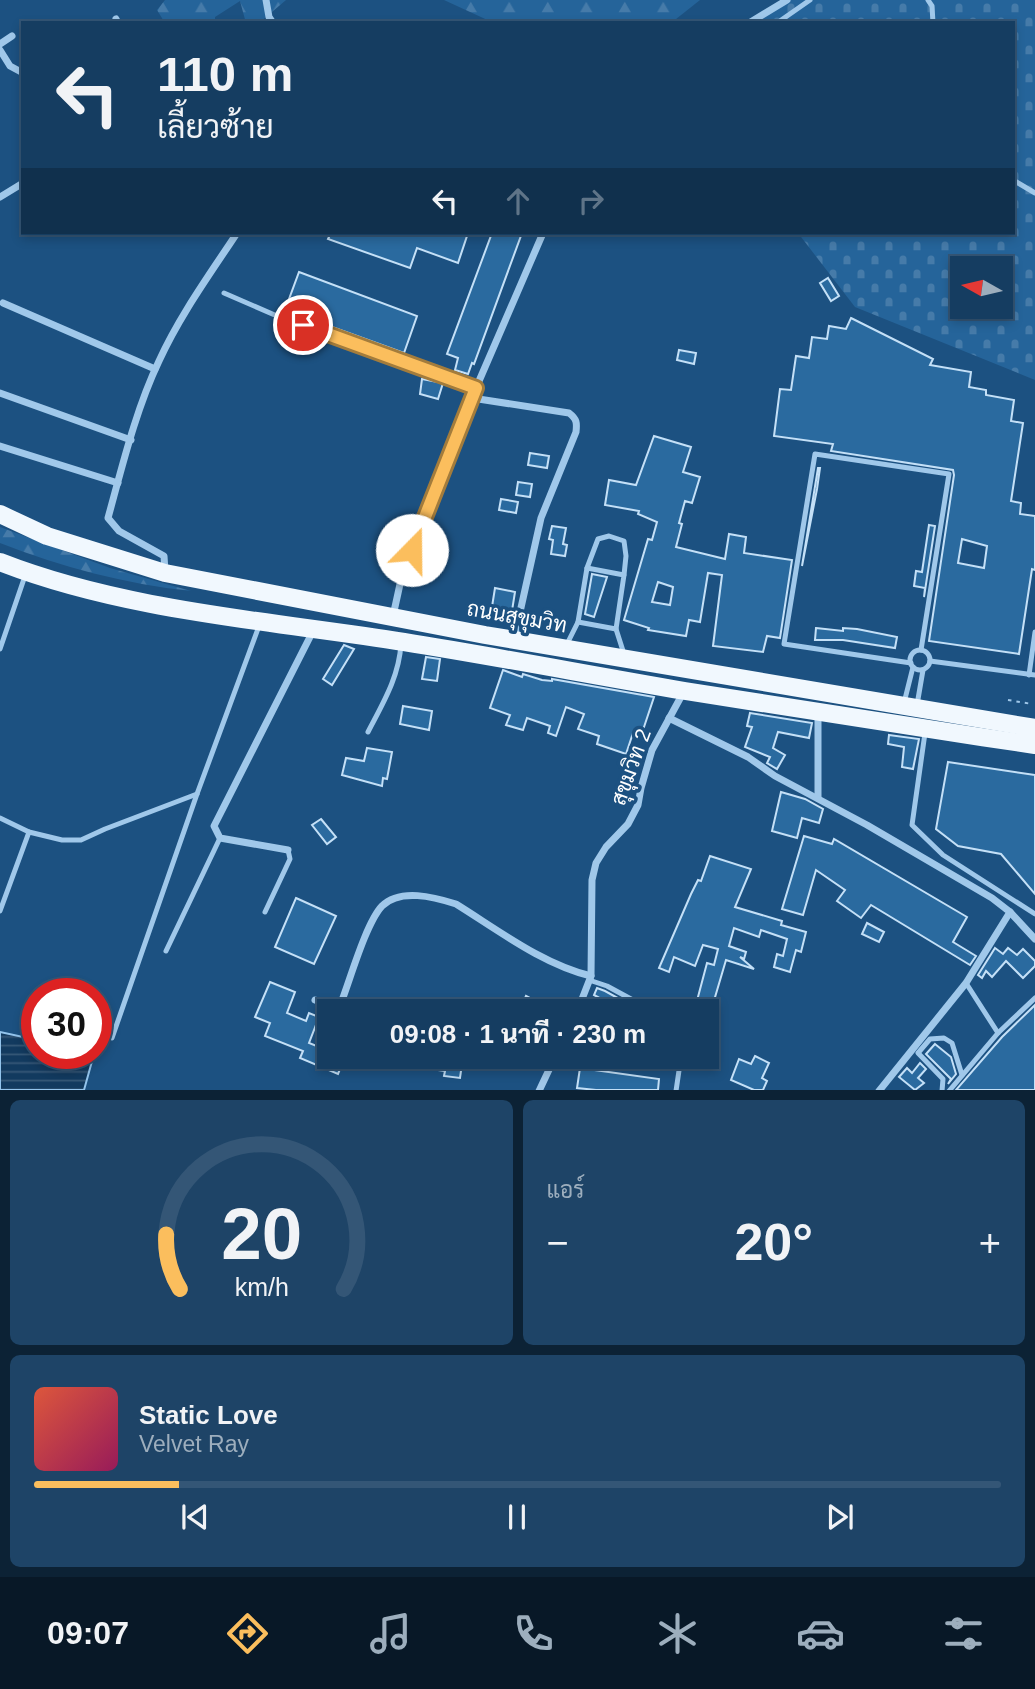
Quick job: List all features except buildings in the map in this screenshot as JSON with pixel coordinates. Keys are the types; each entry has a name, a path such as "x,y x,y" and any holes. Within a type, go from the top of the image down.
{"highway":[{"name":"ถนนสุขุมวิท","path":"0,514 47,536 165,573 514,640 1035,727"},
{"name":"ถนนสุขุมวิท","path":"0,562 111,596 313,631 401,642 684,691 1035,746"}],"street":[{"path":"266,0 272,21"},
{"path":"752,21 787,0"},
{"path":"0,44 12,36"},
{"path":"0,50 10,65 21,72"},
{"path":"0,197 21,184"},
{"path":"165,573 164,556 119,530 108,518 155,369 180,321 236,235"},
{"path":"392,617 401,575 476,388 542,235"},
{"path":"3,303 155,369"},
{"path":"0,393 131,440"},
{"path":"472,398 569,413 576,420 576,432 541,518 514,640"},
{"path":"0,446 118,483"},
{"path":"288,850 220,838 214,826 313,631"},
{"name":"สุขุมวิท 2","path":"582,999 590,978 592,880 596,863 606,847 628,824 638,805 640,788 652,750 684,691"},
{"path":"818,712 818,798"},
{"path":"669,718 748,757 775,776 980,891 1010,912 1035,939"},
{"path":"316,1000 328,1006 341,1003 369,929 382,906 398,897 417,896 456,904 548,960 590,978"},
{"path":"879,1090 966,983 1010,912"},
{"path":"539,1090 549,1069"}],"lane":[{"path":"780,21 810,0"},
{"path":"928,0 932,6 933,21"},
{"path":"1015,181 1035,192"},
{"path":"224,293 277,316 476,388"},
{"path":"910,707 912,665 911,656 921,650 950,474 815,454 784,644 912,665 923,670"},
{"path":"564,648 578,622 587,568 598,539 608,536 624,541 626,556 617,629 624,657"},
{"path":"587,568 624,575"},
{"path":"0,649 27,572"},
{"path":"112,1038 197,794 261,622"},
{"path":"578,622 617,629"},
{"path":"930,661 1032,675 1035,632"},
{"path":"368,732 390,691 400,658 401,642"},
{"path":"921,650 928,654 930,661"},
{"path":"910,707 923,670 930,661"},
{"path":"926,728 912,825 943,855 1035,914"},
{"path":"0,818 29,832 62,840 81,840 197,794"},
{"path":"0,911 29,832"},
{"path":"166,951 220,838"},
{"path":"265,912 290,859 288,850"},
{"path":"590,978 631,999"},
{"path":"966,983 998,1033"},
{"path":"949,1090 998,1033 1035,998"},
{"path":"942,1090 943,1079 918,1053 930,1039 944,1038 952,1043 962,1075"},
{"path":"676,1090 679,1069"}],"path":[{"path":"1008,700 1032,704"}],"green space":[{"path":"165,0 286,0 261,21 245,21 240,1 215,17 215,21 164,21 157,10"},
{"path":"444,0 700,0 674,21 490,21"},
{"path":"787,0 1035,0 1035,380 855,307 800,235 1015,235 1015,21 752,21"},
{"path":"0,527 110,568 191,591 118,579 47,560 0,543"}],"shaded area":[{"path":"0,1032 21,1037 21,1069 90,1069 84,1090 0,1090"}],"route":[{"path":"303,325 476,388 412,550"}]}
